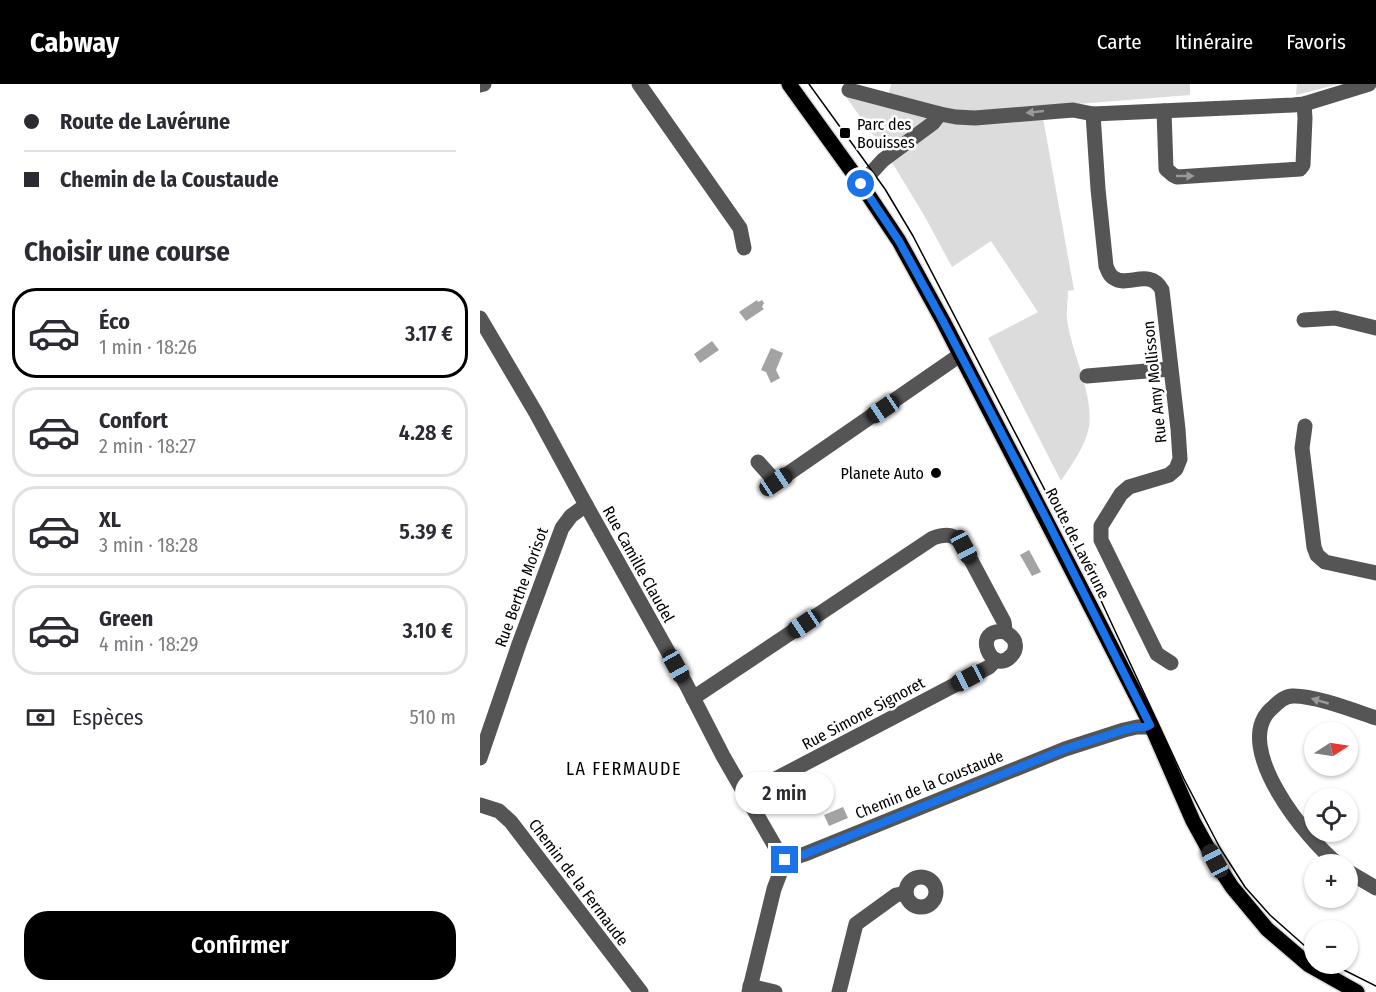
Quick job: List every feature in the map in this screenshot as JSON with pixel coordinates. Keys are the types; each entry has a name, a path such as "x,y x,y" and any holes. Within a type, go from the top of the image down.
{"main road":[{"name":"Route de Lavérune","path":"789,84 899,241 1048,522 1150,725 1193,821 1215,861 1233,887 1275,937 1310,965 1358,992"}],"street":[{"path":"639,84 740,228 744,248"},
{"path":"849,90 940,114 956,117 986,117 1073,110 1093,114 1304,104 1369,84"},
{"path":"1164,111 1166,169 1177,177 1199,176 1300,169 1303,165 1304,104"},
{"path":"861,184 883,160 933,123 940,114"},
{"name":"Rue Amy Mollisson","path":"1093,114 1106,266 1111,277 1117,280 1155,281 1164,298 1180,459 1176,469 1169,475 1129,487 1121,494 1101,526 1100,533 1103,547 1157,654 1171,663"},
{"name":"Rue Camille Claudel","path":"480,318 536,412 723,756 785,860"},
{"path":"1304,320 1335,318 1376,328"},
{"path":"758,462 776,482 960,355"},
{"path":"1088,376 1170,369"},
{"path":"1305,426 1302,448 1314,547 1317,555 1325,562 1376,573"},
{"name":"Rue Berthe Morisot","path":"480,758 562,528 571,516 586,505"},
{"name":"Rue Simone Signoret","path":"693,698 933,538 949,535 955,537 964,547 1004,622 1006,632 993,633 986,644 990,656 996,660 989,667 745,795"},
{"path":"1326,854 1296,820 1272,781 1259,748 1260,730 1266,714 1281,699 1290,696 1305,697 1376,718"},
{"name":"Chemin de la Coustaude","path":"785,860 1065,749 1124,730 1150,725"},
{"name":"Chemin de la Fermaude","path":"480,805 499,811 511,822 640,992"},
{"path":"775,992 750,989 774,889 785,860"},
{"path":"1358,877 1376,888"},
{"path":"839,992 856,924 896,895 906,893"}],"shaded area":[{"path":"891,84 1190,84 1190,95 1041,107 1074,290 1068,291 1069,332 1085,387 1090,414 1089,427 1078,455 1061,481 988,338 1038,312 991,241 952,267 887,154 846,97 889,93"},
{"path":"1297,84 1339,84 1296,95"},
{"path":"757,300 758,302 762,300 764,309 746,321 739,312"},
{"path":"712,341 719,350 700,363 694,354"},
{"path":"771,348 783,353 776,370 780,378 771,383 766,372 761,370"},
{"path":"1029,550 1041,572 1032,576 1020,555"},
{"path":"843,807 848,818 829,826 824,815"}],"tram line":[{"path":"809,84 885,189 913,236 1090,577 1184,779 1220,848 1245,887 1270,915 1304,945"},
{"path":"1352,974 1376,986"}],"place":[{"name":"Parc des Bouisses","path":"845,133"},
{"name":"Planete Auto","path":"936,473"}],"district":[{"name":"LA FERMAUDE","path":"624,769"}],"route":[{"path":"785,860 798,857 985,782 1013,768 1124,730 1150,725 943,321 899,241 861,184"}]}
